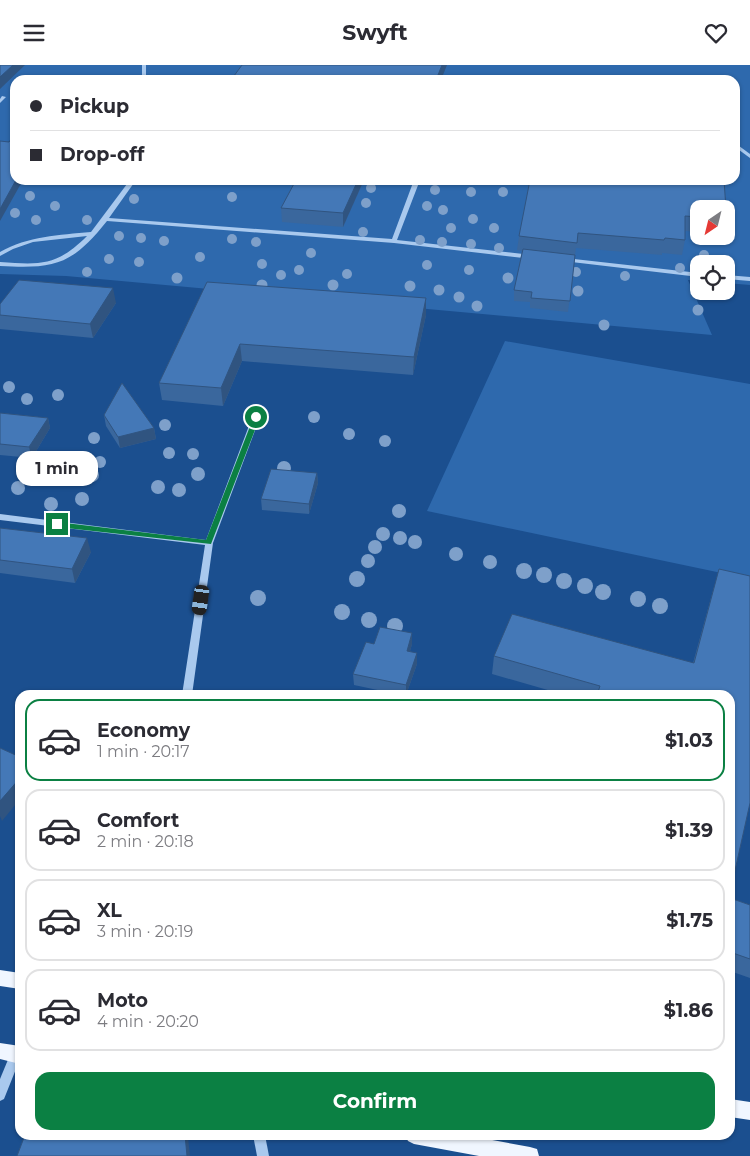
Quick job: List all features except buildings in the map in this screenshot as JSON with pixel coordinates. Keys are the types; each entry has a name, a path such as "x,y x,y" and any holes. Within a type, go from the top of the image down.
{"main road":[{"path":"0,977 15,980"},
{"path":"735,1109 750,1111"},
{"path":"442,1140 530,1156"}],"street":[{"path":"740,147 750,156"},
{"path":"0,264 30,265 57,261 77,249 106,219 130,185"},
{"path":"106,219 394,241 540,257"},
{"path":"0,254 31,240 91,234"},
{"path":"559,260 690,274"},
{"path":"735,278 750,279"},
{"path":"188,690 209,543 256,417"},
{"path":"0,517 209,543"},
{"path":"0,1095 12,1053"},
{"path":"260,1140 263,1156"}],"lane":[{"path":"394,241 415,185"}],"shaded area":[{"path":"0,65 750,65 750,285 735,284 735,255 690,255 690,280 688,280 690,285 690,300 697,300 712,335 66,276 0,274"},
{"path":"505,341 750,384 750,579 427,511"}],"route":[{"path":"57,524 209,543 256,417"}]}
